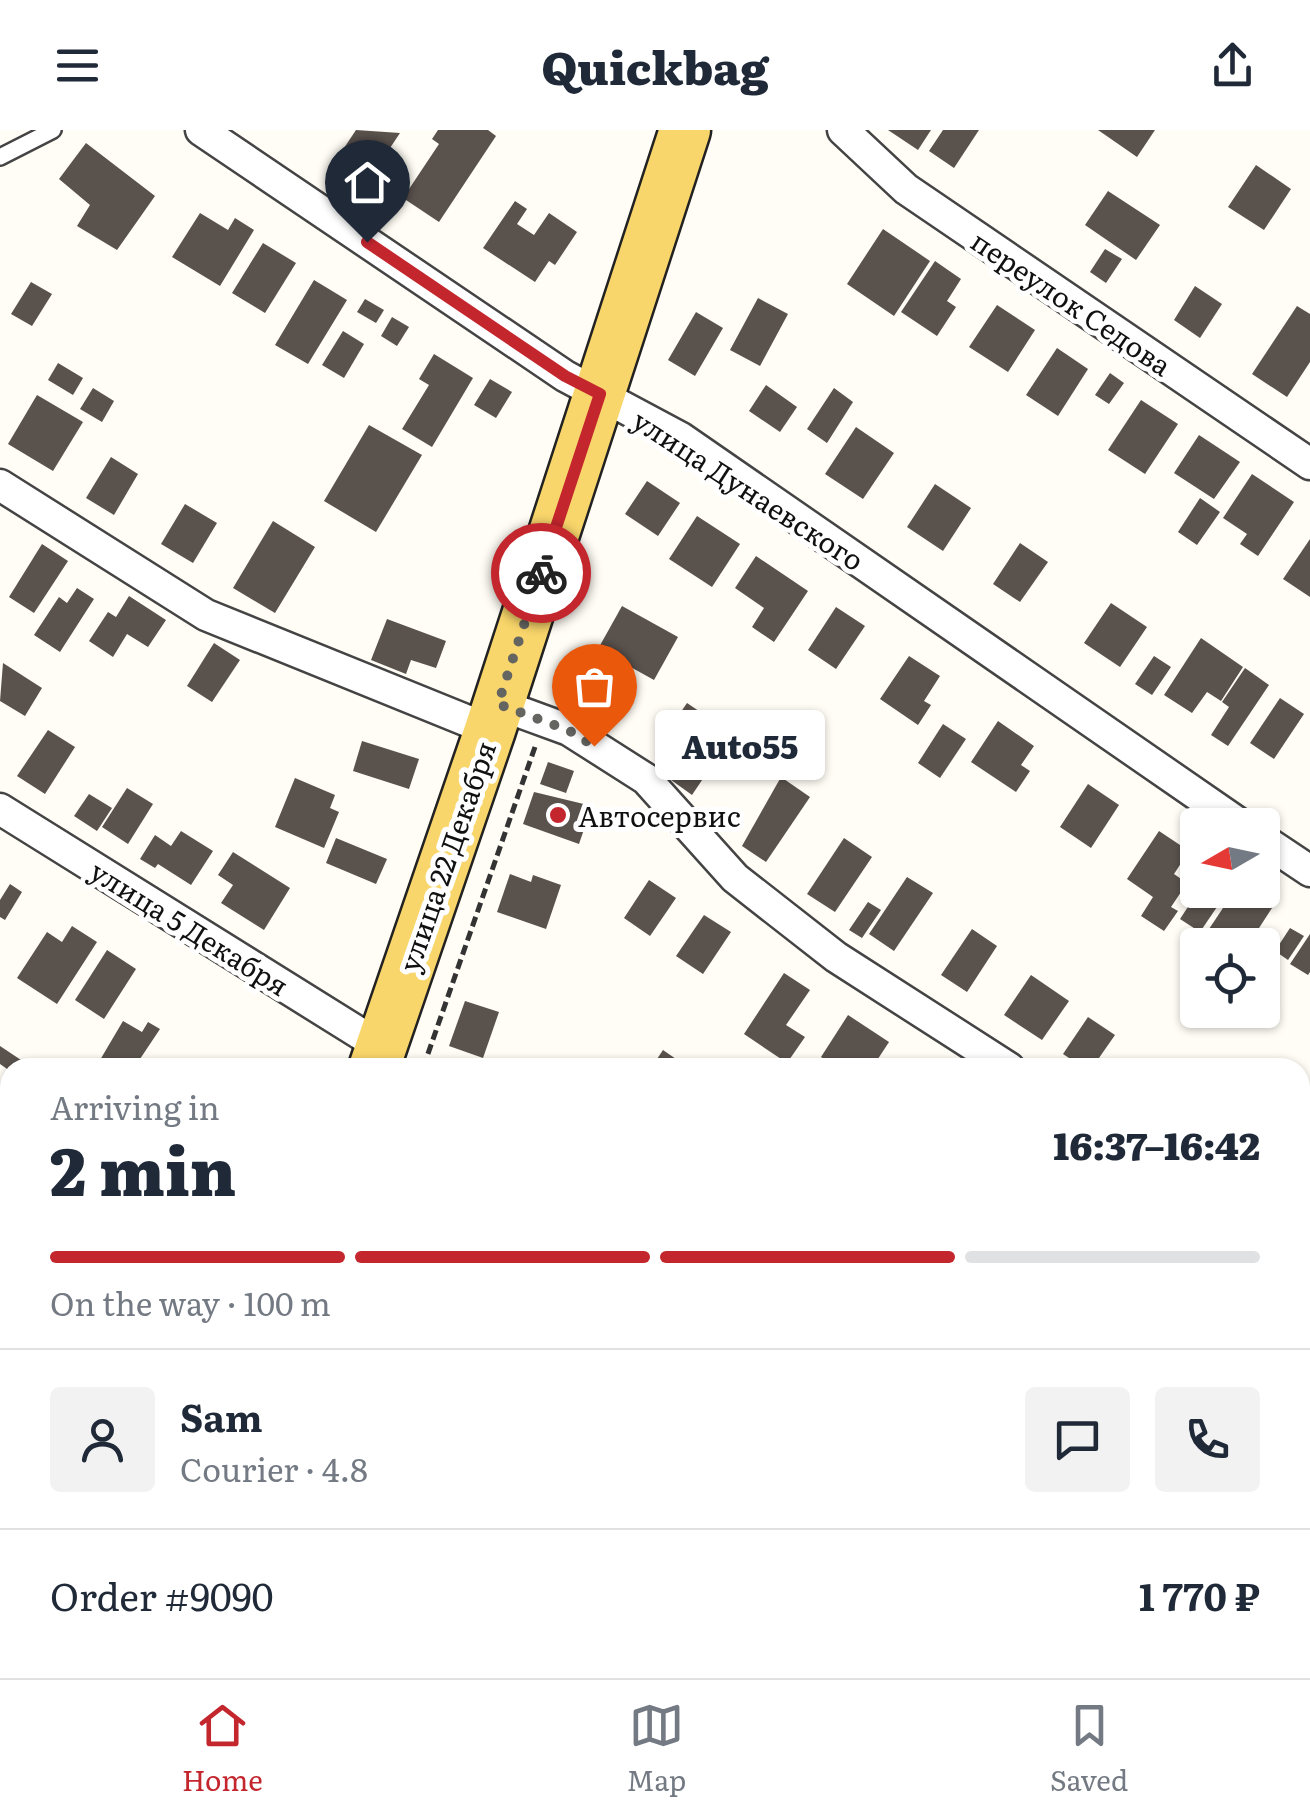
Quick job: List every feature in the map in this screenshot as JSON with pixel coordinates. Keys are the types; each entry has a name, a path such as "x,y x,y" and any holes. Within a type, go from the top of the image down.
{"main road":[{"name":"улица 22 Декабря","path":"393,1058 511,718 600,394 685,130"}],"street":[{"name":"улица Дунаевского","path":"201,130 565,376 681,438 1216,808"},
{"name":"переулок Седова","path":"843,130 906,190 1310,464"},
{"path":"0,485 206,614 511,718 568,730 646,779 734,878 836,956 994,1058"},
{"name":"улица 5 Декабря","path":"0,809 389,1058"},
{"path":"1280,851 1310,871"}],"lane":[{"path":"0,157 53,130"}],"path":[{"path":"393,1058 511,718"}],"building":[{"path":"356,130 400,133 370,178 338,157"},
{"path":"438,130 488,130 496,136 439,222 403,198 439,144 432,139"},
{"path":"888,130 931,130 918,150"},
{"path":"943,130 979,130 954,168 929,151"},
{"path":"1098,130 1155,130 1137,157"},
{"path":"86,143 155,196 117,250 77,226 90,205 59,179"},
{"path":"1256,165 1291,189 1264,230 1228,207"},
{"path":"1108,191 1160,225 1136,260 1085,225"},
{"path":"515,201 527,209 517,224 534,235 549,213 577,232 555,265 549,261 535,282 483,248"},
{"path":"200,213 228,230 235,218 254,230 220,286 172,257"},
{"path":"883,229 930,261 894,316 847,284"},
{"path":"263,243 296,263 265,313 232,293"},
{"path":"1105,249 1122,259 1106,283 1090,272"},
{"path":"935,261 961,279 947,301 956,307 937,336 901,312"},
{"path":"314,280 347,300 308,364 275,345"},
{"path":"31,282 52,294 32,326 11,314"},
{"path":"1195,286 1222,304 1200,338 1174,320"},
{"path":"758,298 788,314 760,366 730,350"},
{"path":"365,299 384,310 376,323 357,312"},
{"path":"997,305 1035,330 1008,372 969,347"},
{"path":"1297,306 1310,314 1310,362 1287,397 1252,374"},
{"path":"696,312 723,328 695,376 668,360"},
{"path":"392,317 409,327 397,346 381,336"},
{"path":"343,331 364,344 344,378 322,365"},
{"path":"1057,348 1088,369 1058,416 1026,395"},
{"path":"434,354 473,378 432,447 402,429 429,385 419,379"},
{"path":"58,363 83,378 73,395 48,380"},
{"path":"1110,373 1124,383 1109,404 1095,395"},
{"path":"490,379 512,392 496,418 474,405"},
{"path":"766,385 797,407 780,432 749,411"},
{"path":"93,388 114,401 102,422 80,409"},
{"path":"834,388 853,402 827,443 807,429"},
{"path":"37,395 83,422 53,471 8,444"},
{"path":"1141,400 1178,424 1145,474 1108,450"},
{"path":"369,425 422,455 376,532 324,501"},
{"path":"856,427 894,453 863,499 825,474"},
{"path":"1199,435 1240,462 1214,499 1174,473"},
{"path":"111,457 138,474 114,515 86,498"},
{"path":"1252,474 1294,502 1258,556 1240,544 1247,534 1223,518"},
{"path":"647,481 680,503 658,536 625,514"},
{"path":"935,484 971,508 943,551 907,527"},
{"path":"1200,498 1220,512 1197,545 1178,532"},
{"path":"185,504 217,523 193,563 161,544"},
{"path":"697,516 740,544 712,587 669,559"},
{"path":"273,521 315,547 275,613 233,588"},
{"path":"1310,539 1310,597 1283,579"},
{"path":"1020,543 1048,562 1020,602 993,584"},
{"path":"42,544 68,561 34,613 9,597"},
{"path":"756,556 808,591 774,642 752,627 764,608 735,588"},
{"path":"77,588 94,599 60,652 34,635 59,597 67,603"},
{"path":"129,596 166,620 148,647 127,634 113,657 89,641 108,612 116,617"},
{"path":"1111,603 1147,627 1120,667 1084,643"},
{"path":"622,606 678,637 654,680 598,649"},
{"path":"836,607 865,626 836,669 808,650"},
{"path":"387,619 446,641 436,668 411,660 406,674 371,660"},
{"path":"1201,638 1243,667 1221,701 1207,692 1192,713 1164,695"},
{"path":"214,643 240,660 212,702 187,686"},
{"path":"909,656 940,676 924,701 931,705 918,725 880,699"},
{"path":"1154,656 1171,667 1152,695 1135,684"},
{"path":"3,663 42,688 25,716 0,701"},
{"path":"591,665 613,673 599,716 558,702 568,672 587,679"},
{"path":"1245,668 1269,685 1228,746 1211,735 1229,707 1222,702"},
{"path":"1280,698 1304,714 1274,759 1250,743"},
{"path":"687,703 733,734 692,795 667,777 675,765 661,756 681,727 674,722"},
{"path":"998,721 1034,746 1021,765 1030,771 1016,792 971,762"},
{"path":"943,724 966,739 940,778 918,763"},
{"path":"48,730 75,747 45,794 17,776"},
{"path":"362,741 419,759 409,789 353,771"},
{"path":"548,762 574,771 566,793 540,784"},
{"path":"781,777 810,797 766,862 742,846"},
{"path":"295,778 335,795 330,808 339,812 324,848 275,827"},
{"path":"1088,784 1119,805 1091,848 1060,827"},
{"path":"127,788 153,804 128,844 102,827"},
{"name":"Автосервис","path":"534,792 592,806 579,844 523,824"},
{"path":"89,794 112,808 97,831 74,816"},
{"path":"181,831 213,851 191,885 158,864 155,868 140,859 155,835 171,846"},
{"path":"1159,831 1180,845 1180,865 1174,874 1180,878 1180,894 1171,907 1178,911 1164,931 1141,916 1153,897 1127,879"},
{"path":"336,838 387,859 376,884 326,863"},
{"path":"844,838 872,857 835,912 807,894"},
{"path":"233,852 290,888 264,930 221,903 233,885 218,875"},
{"path":"510,874 531,882 533,875 561,885 546,929 497,912"},
{"path":"907,877 933,893 894,951 869,934"},
{"path":"649,880 676,898 650,936 624,918"},
{"path":"10,884 22,892 5,920 0,917 0,900"},
{"path":"868,902 881,910 862,938 849,930"},
{"path":"1187,908 1216,908 1203,928 1194,928 1180,919"},
{"path":"1223,908 1272,908 1259,928 1210,928"},
{"path":"704,915 731,932 703,974 676,956"},
{"path":"72,926 97,942 57,1004 17,978 47,932 62,942"},
{"path":"1290,928 1304,936 1288,960 1280,954 1280,943"},
{"path":"972,929 997,946 967,992 941,975"},
{"path":"1310,934 1310,972 1308,975 1290,964"},
{"path":"107,950 136,969 104,1019 75,1000"},
{"path":"784,973 810,990 786,1025 805,1037 790,1058 780,1058 744,1034"},
{"path":"1031,975 1069,1001 1042,1040 1004,1015"},
{"path":"465,1001 499,1012 483,1058 449,1046"},
{"path":"848,1015 889,1042 879,1058 821,1057"},
{"path":"1088,1017 1115,1035 1099,1058 1069,1058 1063,1054"},
{"path":"123,1021 142,1032 148,1022 160,1029 141,1058 101,1058"},
{"path":"0,1046 18,1058 0,1058"},
{"path":"663,1050 675,1058 658,1058"}],"way so far":[{"path":"541,573 498,704 568,730 594,746"}],"place":[{"name":"Auto55","path":"594,746"},
{"name":"Автосервис","path":"558,815"}],"route":[{"path":"367,242 565,376 600,394 541,573"}]}
